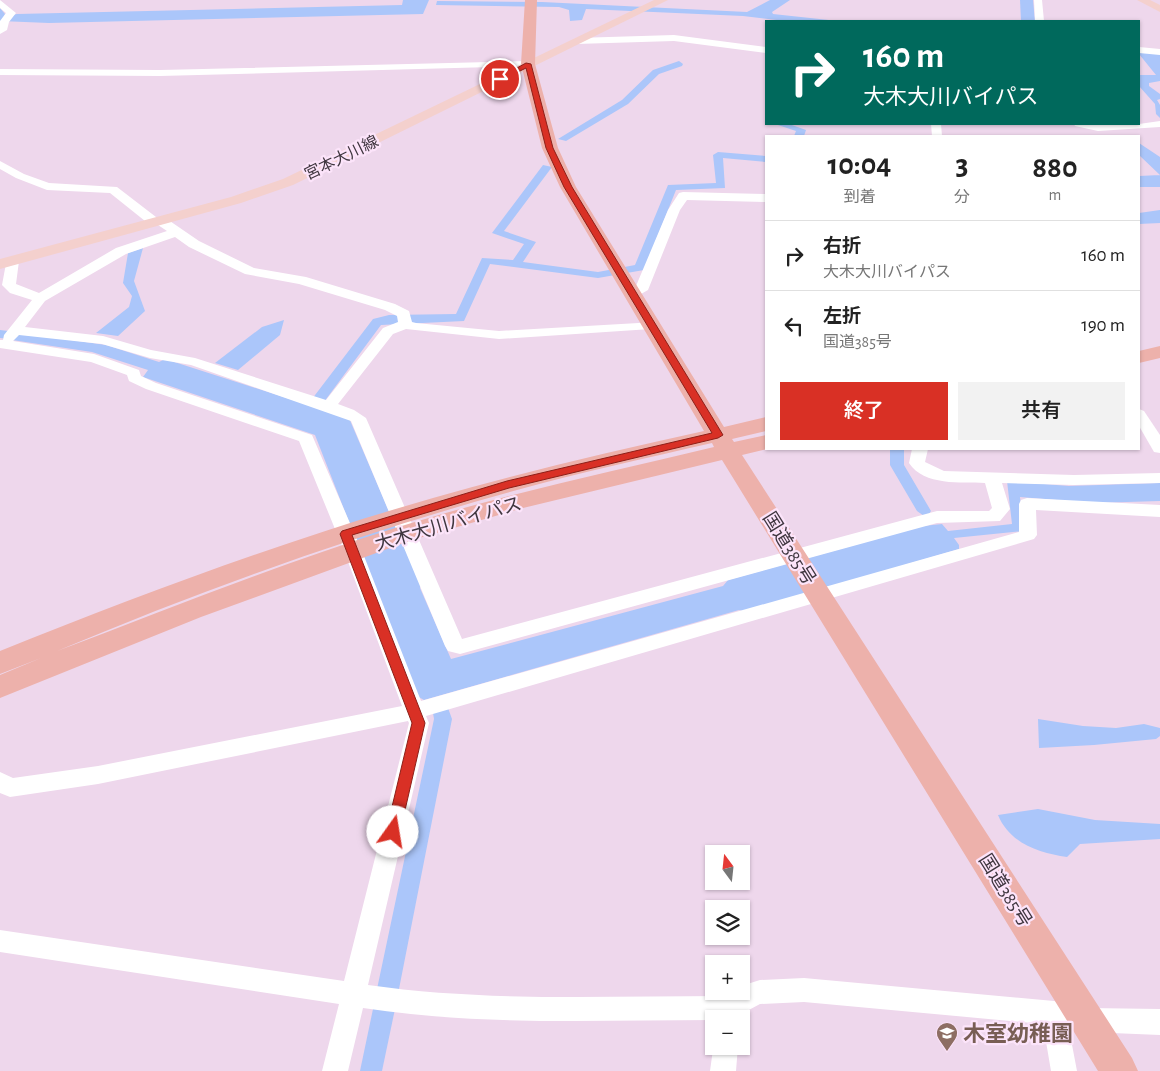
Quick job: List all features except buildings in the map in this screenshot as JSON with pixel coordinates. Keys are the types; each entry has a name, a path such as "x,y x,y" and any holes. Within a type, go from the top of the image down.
{"highway":[{"name":"国道385号","path":"531,4 528,64 550,148 568,187 723,443 795,554 817,592 1119,1071"},
{"path":"1140,340 1160,336"},
{"path":"1140,357 1160,352"},
{"name":"大木大川バイパス","path":"0,663 186,589 400,526 521,501 723,443 765,424"},
{"name":"大木大川バイパス","path":"723,443 765,442"},
{"name":"大木大川バイパス","path":"0,687 352,541"}],"main road":[{"name":"宮本大川線","path":"6,263 236,200 288,182 663,0"},
{"path":"1142,0 1160,9"}],"street":[{"path":"1038,0 1040,20"},
{"path":"0,2 5,23"},
{"path":"576,41 674,38 765,50"},
{"path":"1140,50 1160,52"},
{"path":"0,72 160,73 528,64"},
{"path":"1084,125 1098,128 1160,124"},
{"path":"0,164 20,176 47,186 113,190 157,221 211,253 250,271 301,280 390,307 405,319 439,330 499,335 651,325"},
{"path":"623,280 640,290 674,210 683,196 765,198"},
{"path":"8,339 40,298 121,251 176,232"},
{"path":"6,263 9,284 15,290 40,298"},
{"path":"329,406 388,331 405,319"},
{"path":"8,339 104,340 150,354 195,362 329,406 358,418 400,526 455,646 460,647 795,554 937,517 994,518 1000,509 992,476"},
{"path":"8,339 94,358 134,372 134,378 151,386 306,438 352,541 419,723 335,1071"},
{"path":"1148,420 1160,448"},
{"path":"920,450 917,463 930,473 942,476 992,476 1074,480 1160,478"},
{"path":"0,781 10,788 98,775 415,711 817,592 1028,535 1027,504 1160,512"},
{"path":"0,941 416,1004 705,1013"},
{"path":"732,1010 747,996 760,992 804,990 1054,1013 1088,1020 1160,1022"},
{"path":"1054,1013 1064,1071"},
{"path":"723,1071 724,1055"}],"water":[{"path":"403,0 429,0 423,14 49,23 0,21 0,8 5,14 4,17 17,14 402,5"},
{"path":"770,0 790,0 772,12 773,14 829,20 777,20 743,16 586,9 582,20 570,21 569,10 559,7 436,5 437,1 542,2 747,12"},
{"path":"1020,0 1033,0 1035,20 1021,20"},
{"path":"1140,51 1160,53 1160,81 1149,83 1149,86 1160,94 1160,99 1157,100 1160,105 1160,118 1156,114 1155,104 1140,87 1140,75 1156,75 1140,55"},
{"path":"1140,144 1160,157 1160,175 1140,156"},
{"path":"1160,175 1160,187 1140,187 1140,176"},
{"path":"1160,210 1160,223 1140,224 1140,213"},
{"path":"143,248 134,281 145,311 118,336 96,333 129,307 132,296 123,283 128,253"},
{"path":"284,320 280,335 238,370 215,363 262,327"},
{"path":"17,334 106,345 159,362 165,359 349,418 451,659 723,586 728,580 923,526 942,524 948,531 1012,524 1007,481 1069,486 1160,483 1160,501 1093,503 1020,497 1024,531 954,538 959,545 959,549 746,612 739,610 424,700 417,696 315,435 143,377 148,370 92,352 12,340"},
{"path":"1038,719 1083,726 1116,728 1144,724 1160,728 1160,736 1156,739 1039,748"},
{"path":"1038,809 1095,820 1160,824 1160,839 1080,844 1067,857 1047,853 1036,850 1018,840 1003,825 998,815"}],"waterway":[{"path":"563,139 625,102 656,72 679,64"},
{"path":"784,125 801,130 799,135"},
{"path":"319,399 377,322 389,319 460,318 486,260 598,275 640,268 672,187 721,186 718,155 765,159"},
{"path":"516,264 531,242 497,233 547,167"},
{"path":"0,334 25,337"},
{"path":"897,450 897,465 924,511"},
{"path":"388,989 443,719 442,713"},
{"path":"371,1071 384,1009"}],"place":[{"name":"木室幼稚園","path":"947,1052"}],"route":[{"path":"393,832 419,723 346,534 507,484 718,435 568,187 550,148 528,64 500,79"}]}
